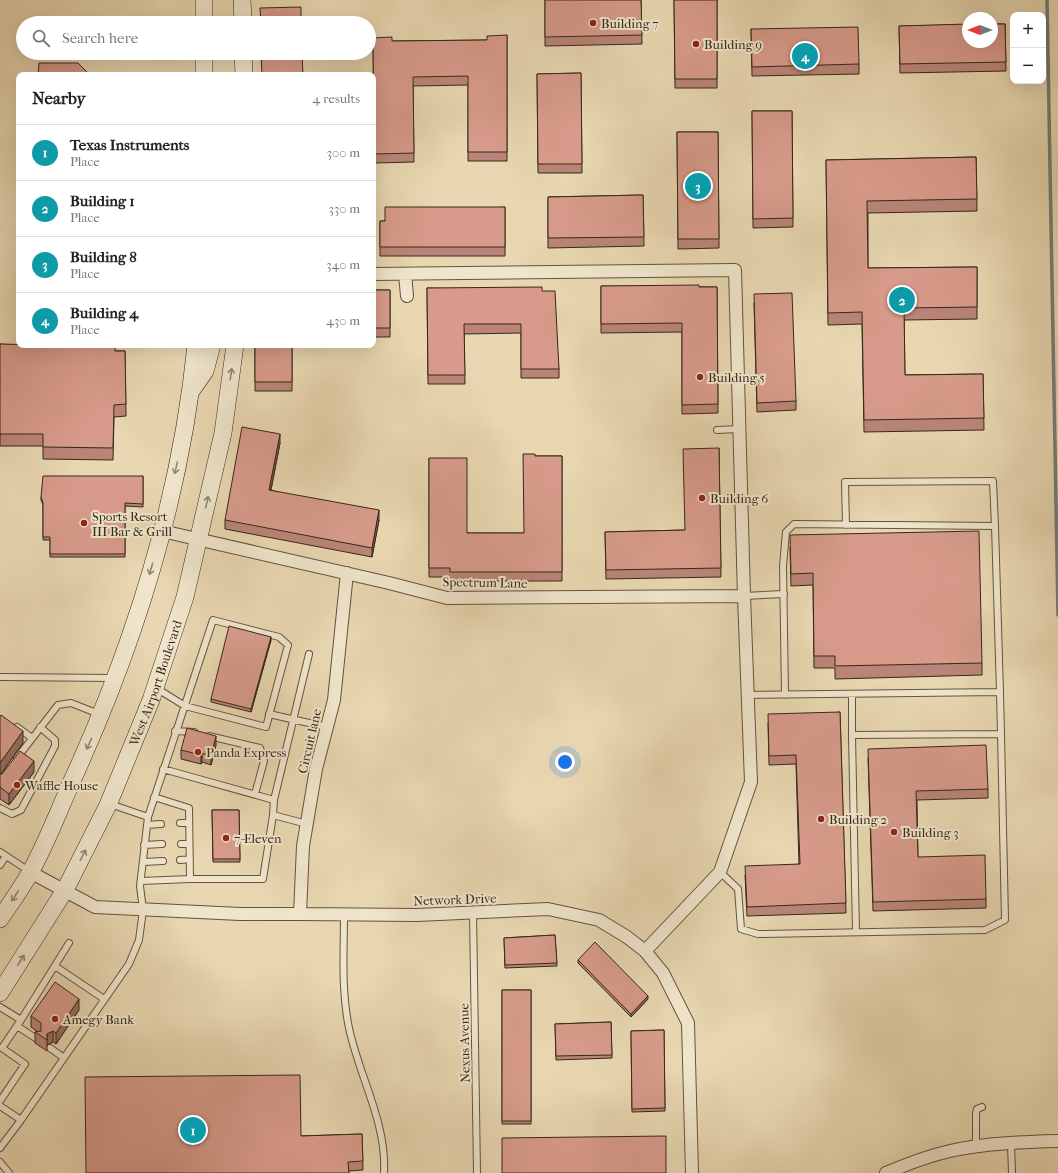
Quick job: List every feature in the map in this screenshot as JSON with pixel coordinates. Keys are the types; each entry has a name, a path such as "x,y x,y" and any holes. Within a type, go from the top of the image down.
{"main road":[{"path":"204,0 204,16"},
{"path":"242,0 243,16"},
{"path":"204,60 204,72"},
{"path":"243,60 244,72"},
{"path":"0,919 30,872 102,714 136,620 162,531 181,446 196,348"},
{"path":"188,396 205,371 211,348"},
{"name":"West Airport Boulevard","path":"0,993 65,890 109,803 155,688 185,597 223,432 235,348"}],"street":[{"path":"376,274 735,270 751,782 720,872 645,951"},
{"path":"405,274 407,296"},
{"name":"Spectrum Lane","path":"162,531 347,573 447,598 744,596"},
{"name":"Circuit lane","path":"300,914 303,846 316,769 334,700 347,573"},
{"name":"Network Drive","path":"30,872 95,907 240,914 417,915 548,909 599,920 628,937 645,951 663,973 688,1022 692,1173"},
{"path":"886,1173 949,1151 976,1147 1058,1141"}],"lane":[{"path":"717,430 739,429"},
{"path":"720,872 738,889 741,929 758,934 985,930 1005,920 1000,692 993,481 845,482 846,525"},
{"path":"785,695 784,594 782,566 786,532 794,524 995,526"},
{"path":"744,596 784,594"},
{"path":"0,1148 129,964 139,940 143,910 141,881 148,817 175,731 185,706 213,620 279,637 288,645 266,727 185,706 155,688"},
{"path":"141,881 263,879 274,800 309,654"},
{"path":"0,677 115,678"},
{"path":"748,695 1000,692"},
{"path":"852,694 856,932"},
{"path":"14,763 58,705 71,703 102,714"},
{"path":"269,714 327,727"},
{"path":"13,724 32,738"},
{"path":"0,808 12,814 21,810 55,746 55,740 40,727"},
{"path":"175,731 187,731 260,748 264,761 255,794"},
{"path":"852,735 1001,734"},
{"path":"163,769 274,800"},
{"path":"154,797 189,808 190,879"},
{"path":"109,803 148,817"},
{"path":"273,815 307,824"},
{"path":"180,823 189,822"},
{"path":"147,825 161,824"},
{"path":"144,845 162,844"},
{"path":"181,844 189,844"},
{"path":"0,852 30,872"},
{"path":"0,865 6,856"},
{"path":"180,860 190,859"},
{"path":"143,862 163,860"},
{"name":"Nexus Avenue","path":"473,912 477,1173"},
{"path":"344,914 345,1003 349,1029 377,1121 385,1158 384,1173"},
{"path":"0,1101 25,1064 2,1048 69,943"},
{"path":"55,966 104,999"},
{"path":"0,1007 37,1039"},
{"path":"50,1048 64,1058"},
{"path":"0,1106 21,1120"},
{"path":"976,1147 976,1113 977,1109 982,1107"},
{"path":"1011,1144 1012,1173"},
{"path":"0,1162 9,1173"}],"building":[{"name":"Building 7","path":"545,0 641,0 642,35 545,37"},
{"name":"Building 9","path":"674,0 717,0 717,79 675,79"},
{"path":"301,7 301,16 261,16 260,8"},
{"path":"962,24 962,48 998,48 998,24 1005,24 1006,62 900,64 899,26"},
{"path":"858,27 859,64 752,67 751,29"},
{"path":"507,35 507,152 468,152 468,76 413,77 414,153 376,154 376,72 373,72 373,60 376,60 376,38 392,37 392,41 487,40 487,36"},
{"path":"261,60 302,60 303,72 262,72"},
{"path":"39,63 78,63 87,72 38,72"},
{"path":"581,73 582,164 538,164 537,74"},
{"path":"752,111 792,111 793,218 753,219"},
{"path":"677,132 718,132 719,239 678,239"},
{"path":"976,157 977,199 867,201 868,268 977,267 977,307 904,308 905,375 983,374 984,418 864,420 862,312 828,313 826,160"},
{"path":"643,195 644,237 548,238 548,197"},
{"path":"385,207 505,207 505,247 380,247 380,221 385,221"},
{"name":"Building 5","path":"699,285 699,287 717,287 718,404 682,405 682,323 601,324 601,286"},
{"path":"542,287 542,291 555,291 559,369 521,369 521,324 464,324 465,375 428,375 427,288"},
{"path":"376,290 390,290 390,328 376,328"},
{"path":"792,293 796,401 757,403 754,294"},
{"path":"0,344 16,344 16,348 115,348 115,351 125,351 126,404 114,405 113,448 43,447 43,434 0,434"},
{"path":"255,348 292,348 292,382 255,382"},
{"path":"242,427 280,434 269,490 379,510 372,548 225,520"},
{"name":"Building 6","path":"719,448 721,568 606,570 605,532 685,530 683,449"},
{"path":"523,454 535,454 535,456 562,456 562,572 450,572 450,568 429,568 429,458 467,458 467,533 524,533"},
{"name":"Sports Resort III Bar & Grill","path":"43,476 143,476 143,504 125,503 125,554 50,554 50,537 43,537 43,503 41,497"},
{"path":"979,531 982,663 835,666 835,656 814,656 813,573 791,574 790,535"},
{"path":"229,626 271,637 251,709 211,699"},
{"name":"Building 2","path":"840,712 846,903 747,907 745,866 800,864 796,755 769,756 768,714"},
{"path":"1,715 23,731 0,763 0,716"},
{"path":"187,728 216,736 211,756 181,750"},
{"name":"Building 3","path":"986,745 988,789 916,791 918,857 985,855 986,899 873,902 868,749"},
{"path":"20,751 34,761 9,794 0,787 0,774 2,774"},
{"name":"7-Eleven","path":"212,810 239,810 240,859 213,859"},
{"path":"555,935 557,963 505,965 504,938"},
{"path":"595,942 648,996 631,1014 578,960"},
{"name":"Amegy Bank","path":"55,982 79,999 56,1033 53,1031 47,1034 47,1040 35,1032 41,1031 41,1023 31,1016"},
{"path":"502,990 531,990 531,1121 502,1121"},
{"path":"611,1022 612,1055 556,1056 555,1024"},
{"path":"664,1030 665,1108 632,1109 631,1031"},
{"path":"300,1075 301,1136 362,1134 363,1161 348,1162 349,1173 86,1173 85,1077"},
{"path":"666,1136 666,1173 502,1173 502,1138"}],"waterway":[{"path":"1047,0 1058,615"}],"place":[{"name":"Building 7","path":"593,23"},
{"name":"Building 9","path":"696,44"},
{"name":"Building 4","path":"805,56"},
{"name":"Building 8","path":"698,186"},
{"name":"Building 1","path":"902,300"},
{"name":"Building 5","path":"700,377"},
{"name":"Building 6","path":"702,498"},
{"name":"Sports Resort III Bar & Grill","path":"84,523"},
{"name":"Panda Express","path":"198,752"},
{"name":"Waffle House","path":"17,785"},
{"name":"Building 2","path":"821,819"},
{"name":"Building 3","path":"894,832"},
{"name":"7-Eleven","path":"226,838"},
{"name":"Amegy Bank","path":"55,1019"},
{"name":"Texas Instruments","path":"193,1130"}]}
